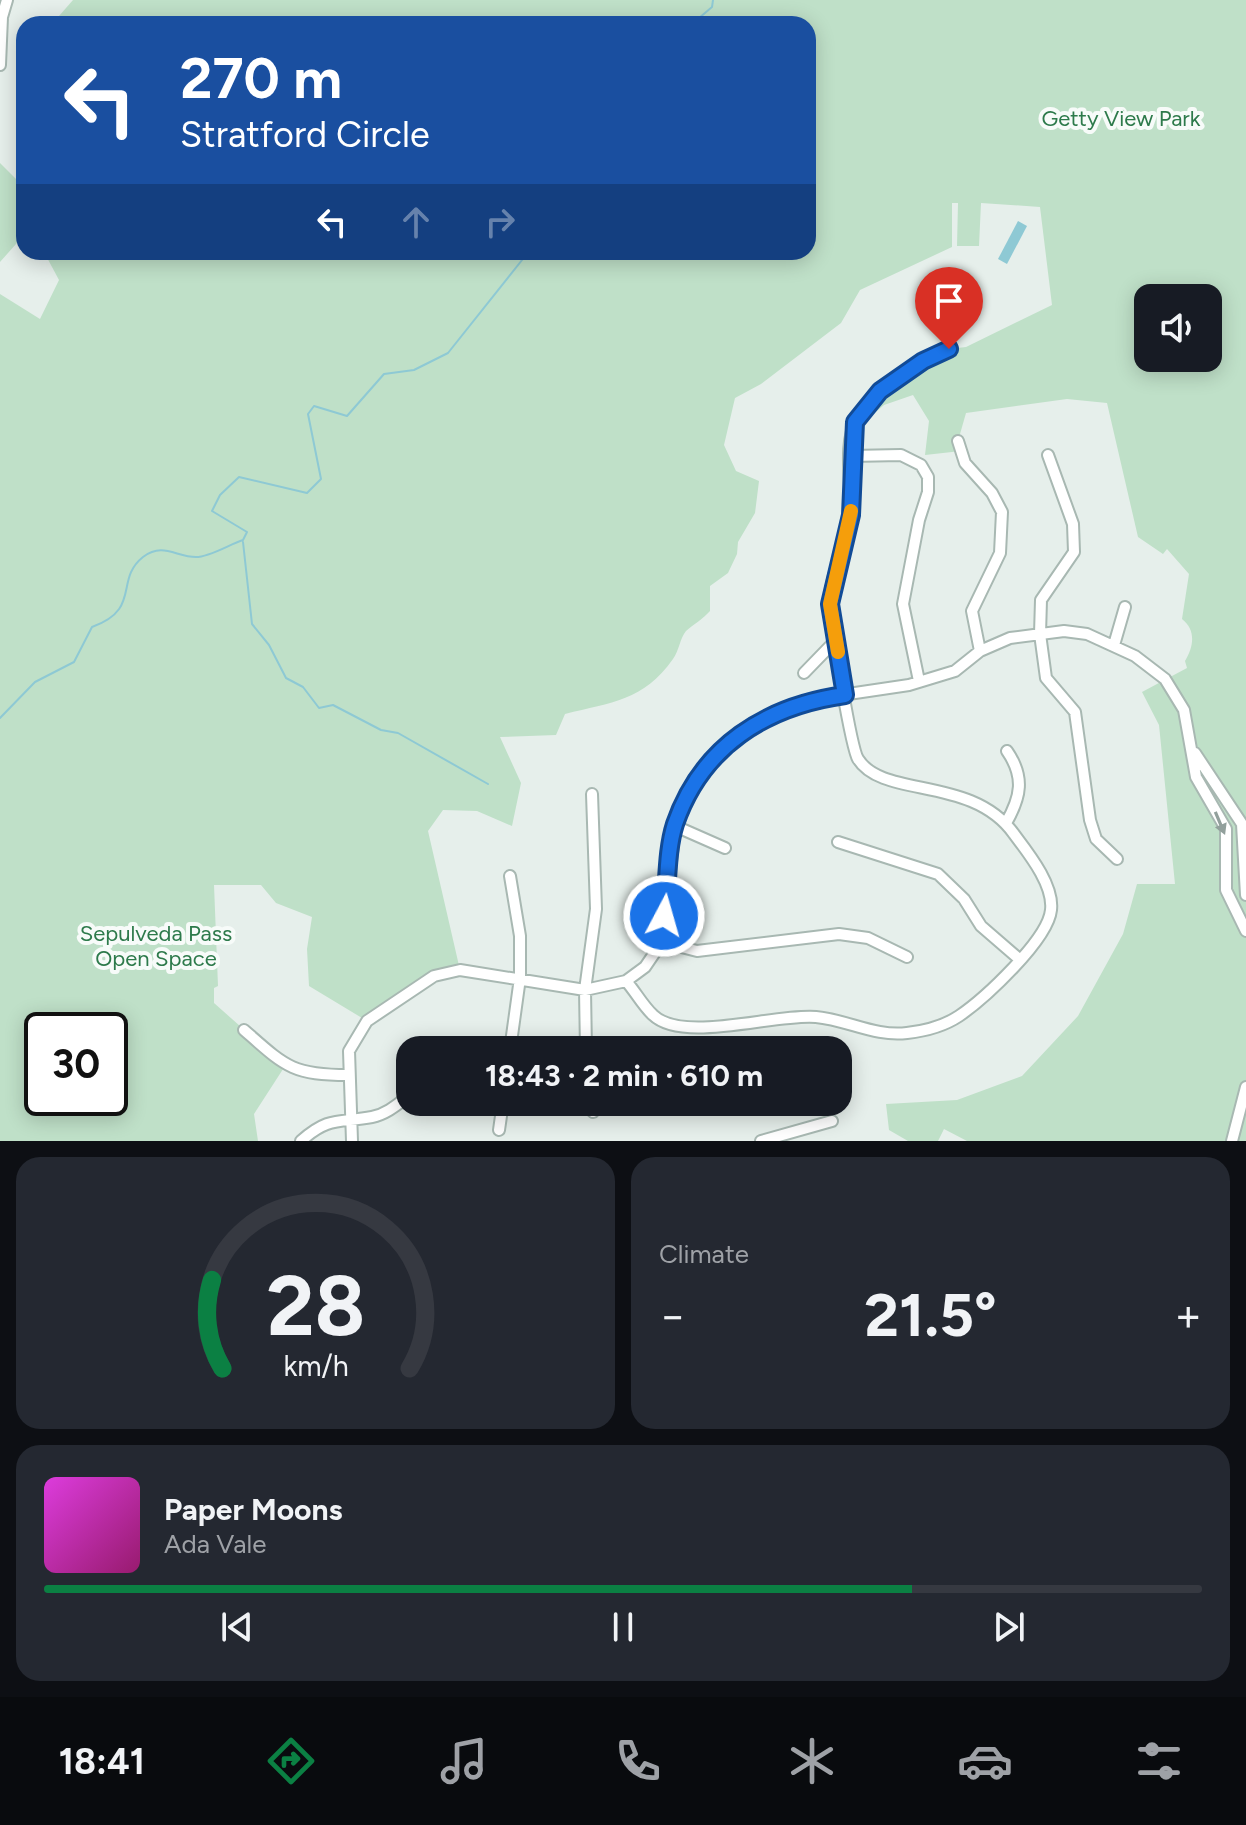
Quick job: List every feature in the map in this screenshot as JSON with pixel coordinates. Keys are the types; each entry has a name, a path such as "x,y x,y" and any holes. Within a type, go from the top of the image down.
{"street":[{"path":"0,65 2,17 7,0"},
{"path":"626,981 654,1017 674,1025 696,1027 812,1016 834,1019 874,1033 905,1034 935,1028 957,1017 988,992 1047,926 1051,908 1048,888 1006,823 974,801 876,775 857,758 845,695 830,604 851,515 851,456 855,422 880,391 923,361 949,349"},
{"path":"958,441 965,463 992,493 1002,512 1000,553 972,611 980,651"},
{"path":"851,456 901,455 921,465 929,484 903,604 919,681"},
{"path":"1048,455 1073,524 1074,552 1041,600 1040,634 1046,678 1075,712 1090,820 1096,839 1117,859"},
{"path":"1114,645 1125,607"},
{"path":"352,1141 349,1051 367,1021 434,976 460,970 585,990 626,981 645,967 662,942 675,826 696,780 740,732 808,700 919,681 955,671 980,651 1010,638 1064,631 1087,634 1153,667 1177,694 1194,751 1196,777 1226,829 1226,890 1246,931"},
{"path":"804,673 836,640"},
{"path":"1006,823 1018,801 1020,787 1016,765 1007,751"},
{"path":"1194,751 1242,824 1246,895"},
{"path":"586,1036 585,990 596,909 592,794"},
{"path":"675,826 725,848"},
{"path":"838,842 938,874 964,899 981,926 1018,958"},
{"path":"510,876 520,936 520,978 512,1036"},
{"path":"662,942 697,951 839,934 868,938 907,957"},
{"path":"244,1030 285,1066 312,1075 348,1075"},
{"path":"1232,1141 1246,1087"},
{"path":"301,1141 317,1127 334,1119 388,1112 396,1106"},
{"path":"499,1130 501,1116"},
{"path":"761,1141 832,1121"}],"green space":[{"path":"73,0 1246,0 1246,1141 967,1141 944,1129 938,1141 908,1141 889,1130 886,1104 957,1100 1022,1076 1078,1016 1123,934 1137,884 1175,884 1159,725 1142,692 1187,668 1185,661 1192,638 1190,628 1182,619 1189,574 1167,549 1163,554 1138,537 1107,403 1067,399 966,413 958,441 961,451 925,455 929,421 913,395 884,405 870,417 865,407 880,391 949,349 966,347 1052,305 1040,207 981,203 979,246 957,246 958,203 952,203 952,247 860,290 841,323 761,384 735,398 724,445 736,471 759,481 755,513 738,542 737,554 728,573 710,586 710,611 686,631 675,656 662,673 625,698 565,714 556,735 500,737 521,783 512,826 477,811 443,810 428,831 460,970 434,976 367,1021 309,986 307,949 312,917 276,903 261,885 214,885 218,986 214,988 214,1003 285,1066 254,1114 258,1141 0,1141 0,294 40,319 59,280 48,260 816,260 816,16 59,16"},
{"path":"0,163 16,179 16,244 0,262"}],"water":[{"path":"1018,221 1027,226 1007,264 998,259"}],"waterway":[{"path":"701,16 712,7 713,0"},
{"path":"0,718 35,682 74,662 92,627 117,612 130,575 143,557 163,550 202,556 243,540 247,532 212,511 220,495 239,477 307,493 321,479 308,414 314,406 347,416 384,374 414,370 448,353 522,260"},
{"path":"243,542 252,624 269,645 286,678 303,687 319,708 333,705 381,730 398,733 488,784"}],"slow traffic":[{"path":"838,652 830,604 851,511"}],"route":[{"path":"664,916 675,826 696,780 740,732 770,715 808,700 845,695 830,604 851,515 851,442 855,422 880,391 923,361 949,349"}],"park label":[{"name":"Getty View Park","path":"1121,118"},
{"name":"Sepulveda Pass Open Space","path":"156,946"}]}
